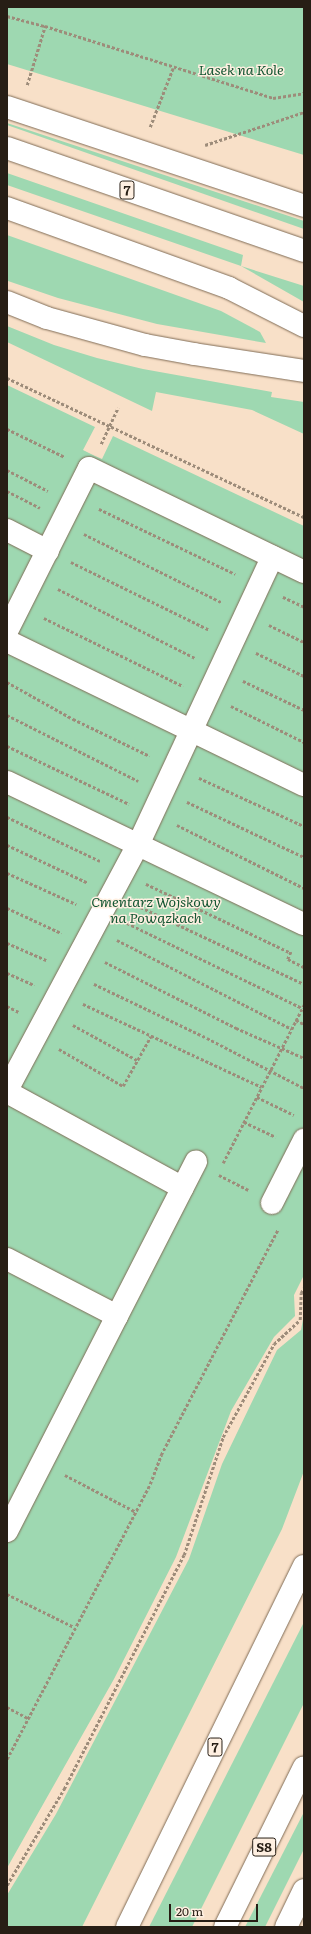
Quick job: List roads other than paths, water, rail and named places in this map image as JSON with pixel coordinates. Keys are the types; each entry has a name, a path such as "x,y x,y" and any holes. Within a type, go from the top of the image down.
{"main road":[{"path":"7,107 304,206"},
{"name":"7","path":"7,148 304,251"},
{"path":"7,208 229,288 304,326"},
{"path":"7,302 47,318 145,345 304,371"},
{"path":"12,618 35,577 89,468 304,572"},
{"path":"7,530 48,551"},
{"path":"183,1188 7,1091 138,845 272,557"},
{"path":"7,641 304,785"},
{"path":"7,782 304,924"},
{"path":"272,1203 302,1145"},
{"path":"7,1531 196,1162"},
{"path":"7,1259 117,1316"},
{"name":"7","path":"127,1927 304,1566"},
{"name":"S8","path":"225,1927 304,1767"},
{"path":"286,1927 304,1890"}],"park label":[{"name":"Lasek na Kole","path":"241,69"},
{"name":"Cmentarz Wojskowy na Powązkach","path":"156,910"}]}
